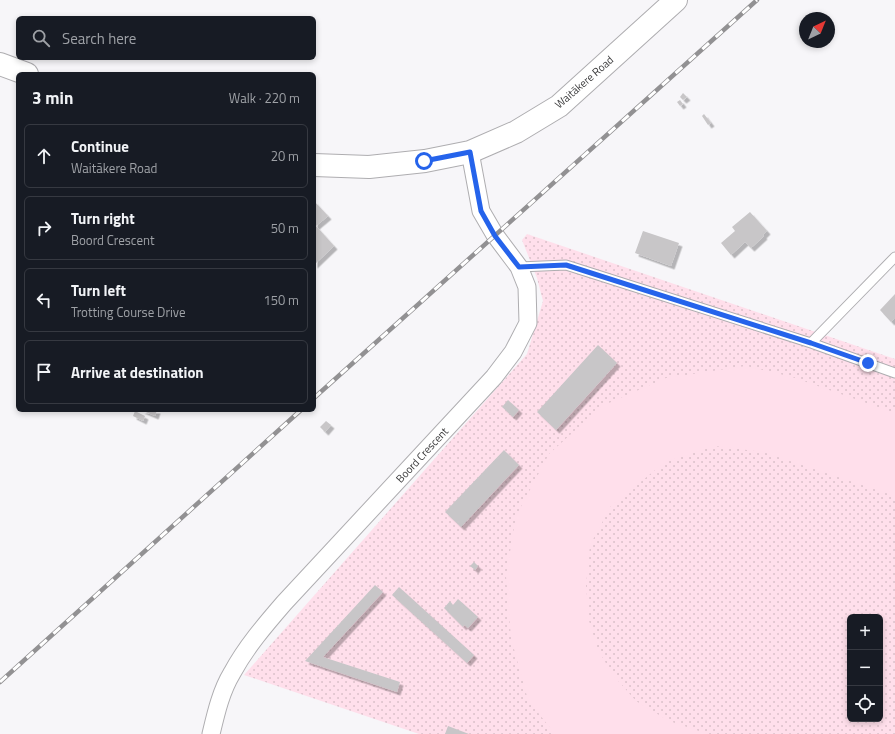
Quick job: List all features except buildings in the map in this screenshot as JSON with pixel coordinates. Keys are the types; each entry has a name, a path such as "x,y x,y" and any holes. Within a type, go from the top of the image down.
{"street":[{"name":"Waitākere Road","path":"316,165 369,167 424,161 470,152 516,132 559,106 676,0"},
{"path":"0,64 22,72"},
{"name":"Boord Crescent","path":"211,734 218,706 231,674 253,640 284,603 494,377 513,352 528,323 527,287 519,267 495,236 481,211 470,152"}],"lane":[{"path":"811,343 895,257"},
{"path":"519,267 566,265 811,343 895,373"}],"shaded area":[{"path":"527,234 895,359 895,734 419,734 244,675 527,354 543,301 537,278 522,240"},
{"path":"746,366 792,377 895,413 895,496 763,452 715,446 665,462 611,506 590,545 586,585 589,621 598,650 613,675 636,701 669,721 708,734 555,734 528,700 511,638 506,576 516,516 549,454 602,406 666,378"}],"railway":[{"path":"316,396 757,0"},
{"path":"0,682 299,412"}],"route":[{"path":"424,161 470,152 481,211 495,236 519,267 566,265 811,343 868,363"}]}
